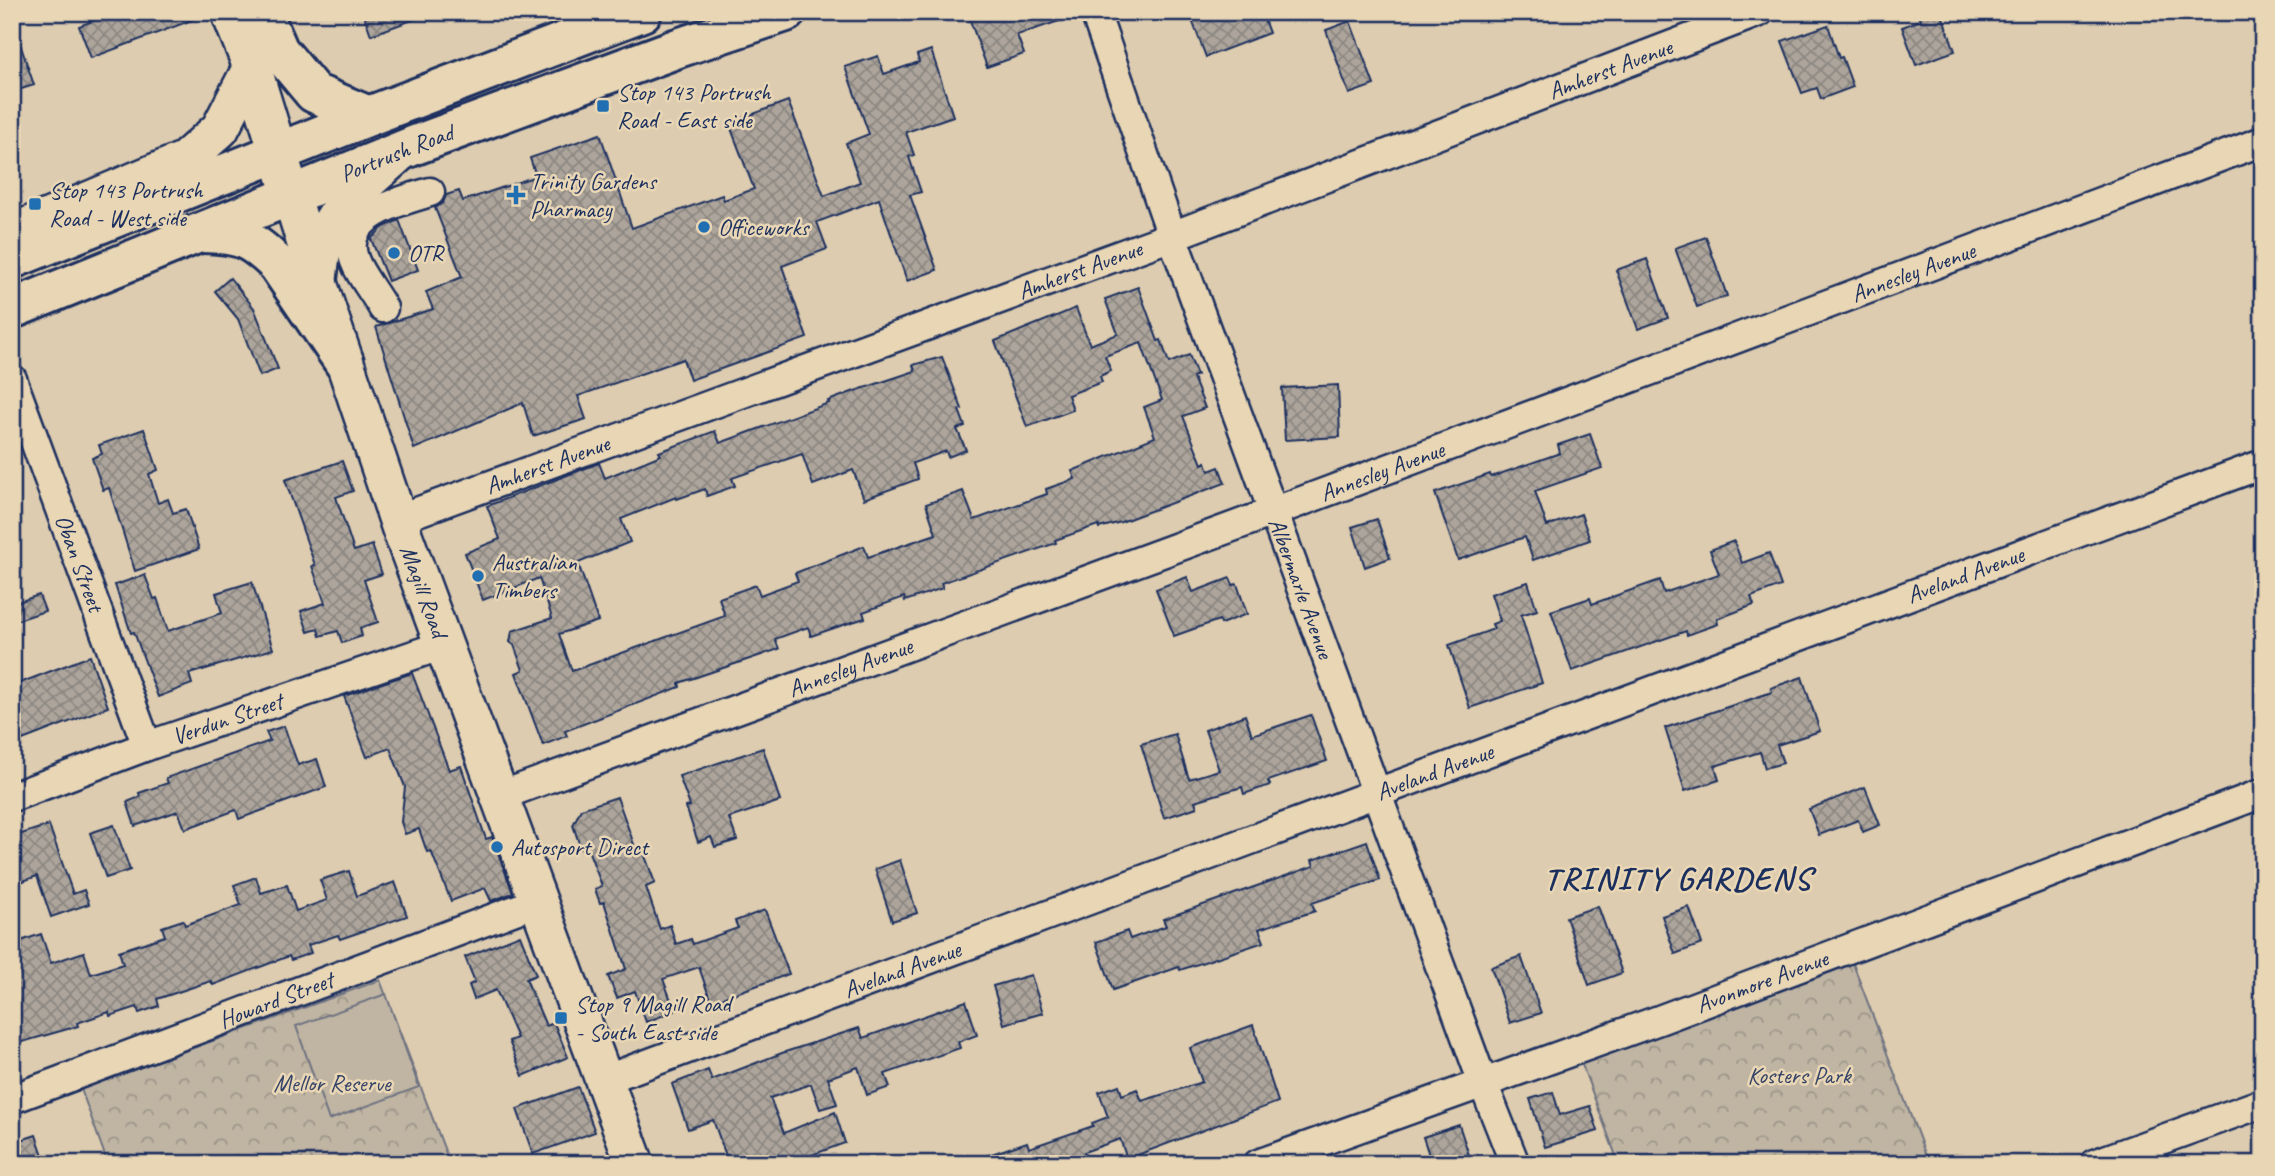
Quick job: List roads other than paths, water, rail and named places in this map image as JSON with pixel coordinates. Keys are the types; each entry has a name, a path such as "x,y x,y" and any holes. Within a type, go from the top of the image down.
{"highway":[{"path":"262,12 279,51 314,93 369,116"},
{"name":"Portrush Road","path":"12,259 369,116 642,12"},
{"name":"Portrush Road","path":"12,309 403,150 678,48 786,12"},
{"path":"202,233 233,234 267,255 278,265 344,362"}],"main road":[{"name":"Magill Road","path":"230,12 252,67 318,283 398,519 635,1164"},
{"path":"12,233 185,160 220,129 252,67"},
{"path":"318,283 321,252 328,229 348,200 403,150"}],"street":[{"name":"Albermarle Avenue","path":"1095,12 1172,236 1515,1164"},
{"name":"Amherst Avenue","path":"398,519 1172,236 1759,12"},
{"name":"Annesley Avenue","path":"500,796 1273,512 2263,141"},
{"path":"383,308 356,264 352,244 359,225 369,215 386,206 430,192"},
{"name":"Oban Street","path":"12,379 18,414 147,746"},
{"name":"Aveland Avenue","path":"604,1080 2263,464"},
{"name":"Verdun Street","path":"12,797 147,746 443,645"},
{"name":"Avonmore Avenue","path":"1258,1164 1659,1020 2263,793"},
{"name":"Howard Street","path":"12,1099 539,901"},
{"path":"2094,1164 2263,1102"}],"place":[{"name":"Stop 143 Portrush Road - East side","path":"603,106"},
{"name":"Trinity Gardens Pharmacy","path":"516,195"},
{"name":"Stop 143 Portrush Road - West side","path":"35,204"},
{"name":"Officeworks","path":"704,227"},
{"name":"OTR","path":"394,253"},
{"name":"Australian Timbers","path":"478,576"},
{"name":"Autosport Direct","path":"497,847"},
{"name":"Stop 9 Magill Road - South East side","path":"561,1018"}],"district":[{"name":"TRINITY GARDENS","path":"1678,878"}],"park label":[{"name":"Kosters Park","path":"1799,1075"},
{"name":"Mellor Reserve","path":"332,1083"}]}
